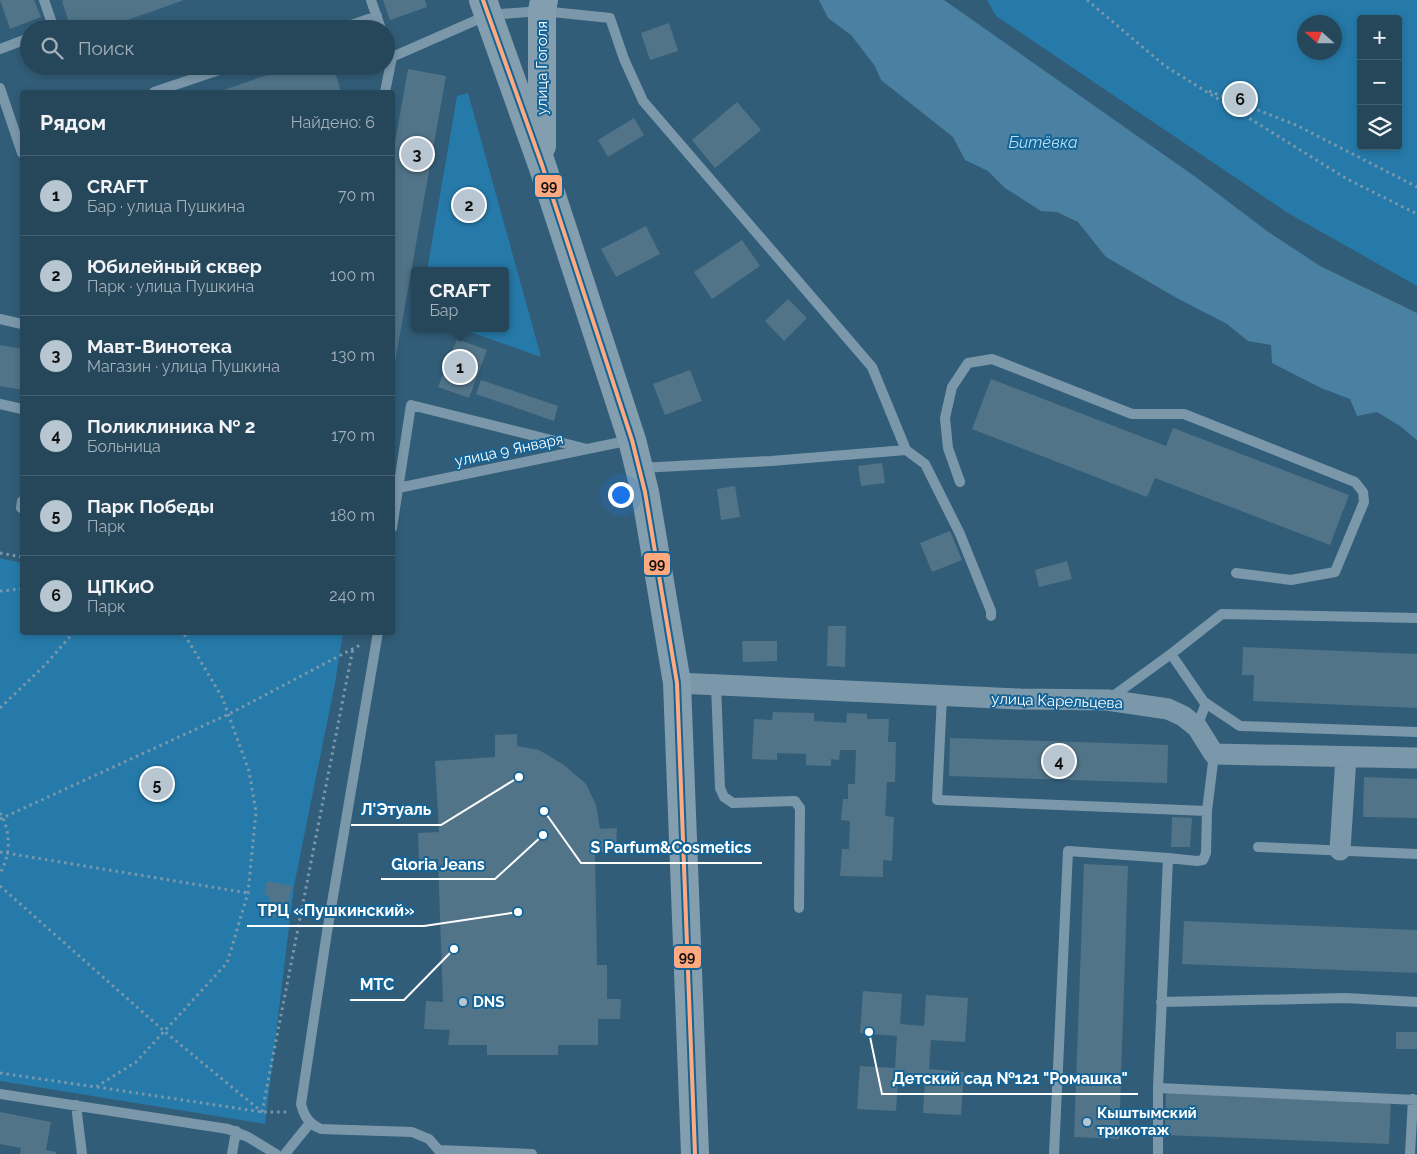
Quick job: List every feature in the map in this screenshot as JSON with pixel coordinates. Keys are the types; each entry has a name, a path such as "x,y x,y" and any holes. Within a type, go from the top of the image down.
{"main road":[{"name":"улица Гоголя","path":"542,165 543,5"},
{"path":"486,8 542,165 632,440 645,492 677,683 695,1154"}],"street":[{"name":"улица Карельцева","path":"677,683 942,696 1107,700 1168,709 1183,716 1197,727 1214,754"},
{"path":"1214,754 1417,758"},
{"path":"1340,850 1346,757"}],"lane":[{"path":"44,0 51,20"},
{"path":"371,0 378,20"},
{"path":"395,55 486,8 543,5 610,18 624,59 644,101 872,368 906,450 925,464 960,534 991,611 991,616"},
{"path":"366,20 377,16"},
{"path":"0,49 20,41"},
{"path":"160,90 204,75"},
{"path":"385,90 388,75"},
{"path":"0,88 20,138"},
{"path":"0,319 20,324"},
{"path":"960,482 948,448 945,418 952,387 968,363 992,359 1132,414 1184,414 1355,482 1363,492 1364,502 1335,572 1291,580 1236,573"},
{"path":"0,404 20,409"},
{"path":"395,488 411,405 587,450"},
{"name":"улица 9 Января","path":"395,488 632,440"},
{"path":"639,468 771,461 906,450"},
{"path":"1107,700 1222,614 1417,618"},
{"path":"378,635 326,932 301,1104 303,1112 310,1123 321,1129 412,1132 429,1139 441,1152 532,1154"},
{"path":"1171,654 1206,704 1240,726 1417,732"},
{"path":"716,685 720,788 724,798 733,803 795,801 800,808 799,908"},
{"path":"942,696 938,800 1207,811"},
{"path":"1197,727 1206,704"},
{"path":"1054,1154 1068,851 1203,860 1206,853 1207,811 1214,754"},
{"path":"1258,847 1417,854"},
{"path":"1158,1154 1158,1088 1168,858"},
{"path":"1161,1002 1345,998 1417,1002"},
{"path":"1158,1088 1415,1099 1410,1154"},
{"path":"0,1094 228,1129 236,1131 276,1154"},
{"path":"76,1105 82,1154"},
{"path":"285,1154 310,1123"},
{"path":"232,1154 236,1131"}],"path":[{"path":"1087,0 1165,66 1347,179 1417,214"},
{"path":"1200,88 1296,125 1417,187"},
{"path":"0,553 20,557"},
{"path":"0,591 20,589"},
{"path":"0,708 46,664 71,635"},
{"path":"96,1087 136,1062 227,963 248,893 256,812 249,771 222,697 185,635"},
{"path":"2,819 229,714 376,635"},
{"path":"262,1112 353,648"},
{"path":"0,813 8,836 8,854 0,873"},
{"path":"0,852 248,893"},
{"path":"0,886 164,1031 262,1112"},
{"path":"0,1072 262,1112 303,1112"}],"shaded area":[{"path":"987,0 1417,0 1417,286 1288,213 996,16"},
{"path":"468,93 541,357 470,332 509,332 509,267 428,267 457,96"},
{"path":"0,558 20,563 20,635 343,635 335,683 294,886 265,1124 0,1081"}],"water":[{"name":"Битёвка","path":"819,0 944,0 1197,178 1267,231 1320,266 1417,313 1417,440 1400,426 1377,412 1357,416 1350,399 1321,388 1272,363 1271,345 1248,341 1227,324 1175,297 1106,257 1078,222 1057,212 1041,211 1005,188 988,171 965,160 953,137 881,80 875,66 851,35 828,18"}],"building":[{"path":"0,0 34,0 41,17 33,20 20,20 20,25 10,29"},
{"path":"184,0 127,20 68,20 62,1"},
{"path":"383,0 425,0 427,7 390,20"},
{"path":"669,23 678,51 650,60 641,33"},
{"path":"408,69 446,76 395,362 395,142"},
{"path":"267,75 336,75 341,90 224,90"},
{"path":"737,102 761,130 715,168 692,140"},
{"path":"634,118 644,135 608,157 598,140"},
{"path":"646,226 660,254 616,277 601,249"},
{"path":"742,240 760,266 712,299 694,272"},
{"path":"788,299 807,318 784,341 765,321"},
{"path":"457,339 487,350 469,398 438,387"},
{"path":"0,345 20,349 20,390 0,386"},
{"path":"690,370 702,401 665,415 653,384"},
{"path":"991,379 1166,446 1173,428 1349,495 1330,545 1155,478 1147,497 972,429"},
{"path":"481,380 558,406 554,421 476,394"},
{"path":"882,463 885,483 861,486 858,466"},
{"path":"735,486 740,517 721,520 717,489"},
{"path":"950,531 962,560 932,572 920,543"},
{"path":"1067,561 1072,579 1039,587 1035,570"},
{"path":"828,626 846,626 845,667 827,666"},
{"path":"742,641 777,641 777,661 743,662"},
{"path":"1243,647 1417,654 1417,708 1253,701 1254,675 1242,675"},
{"path":"773,712 814,713 814,721 846,723 847,713 867,714 867,719 889,719 888,742 896,742 895,782 887,782 885,816 894,817 892,861 883,860 883,877 840,876 842,849 849,849 850,821 841,820 843,799 848,799 848,784 855,784 856,750 840,750 839,760 831,759 831,766 806,765 806,754 777,753 777,760 752,759 754,719 772,720"},
{"path":"517,734 517,746 539,750 564,765 586,784 596,805 600,829 617,828 616,850 595,853 597,965 607,965 607,999 621,999 620,1019 598,1019 598,1045 558,1045 558,1055 487,1055 487,1045 448,1045 450,1030 424,1029 426,1001 443,1002 438,859 419,859 418,833 439,832 435,761 495,757 495,735"},
{"path":"950,738 1168,745 1167,783 949,776"},
{"path":"1364,777 1417,779 1417,818 1363,817"},
{"path":"1172,817 1192,818 1190,847 1171,847"},
{"path":"1084,864 1128,866 1119,1139 1074,1137"},
{"path":"267,881 292,886 287,910 277,908 275,918 266,916 270,896 264,895"},
{"path":"1184,921 1417,930 1417,973 1182,964"},
{"path":"863,991 902,994 900,1024 924,1026 926,995 968,998 965,1042 931,1040 929,1069 964,1072 961,1115 923,1113 925,1081 898,1079 896,1111 857,1109 860,1066 895,1068 897,1036 860,1033"},
{"path":"1396,1032 1417,1032 1417,1049 1396,1049"},
{"path":"1166,1091 1391,1100 1389,1144 1165,1135"},
{"path":"0,1112 51,1122 46,1150 56,1152 56,1154 20,1154 21,1148 0,1144"}],"transit line":[{"name":"99","path":"483,0 542,165 632,440 645,492 677,683 695,1154"}],"place":[{"name":"ЦПКиО","path":"1240,99"},
{"name":"Мавт-Винотека","path":"417,154"},
{"name":"Юбилейный сквер","path":"469,205"},
{"name":"CRAFT","path":"460,367"},
{"name":"Поликлиника № 2","path":"1059,761"},
{"name":"Л'Этуаль","path":"519,777"},
{"name":"Парк Победы","path":"157,784"},
{"name":"S Parfum&Cosmetics","path":"544,811"},
{"name":"Gloria Jeans","path":"543,835"},
{"name":"ТРЦ «Пушкинский»","path":"518,912"},
{"name":"МТС","path":"454,949"},
{"name":"DNS","path":"463,1002"},
{"name":"Детский сад №121 \"Ромашка\"","path":"869,1032"},
{"name":"Кыштымский трикотаж","path":"1087,1122"}]}
